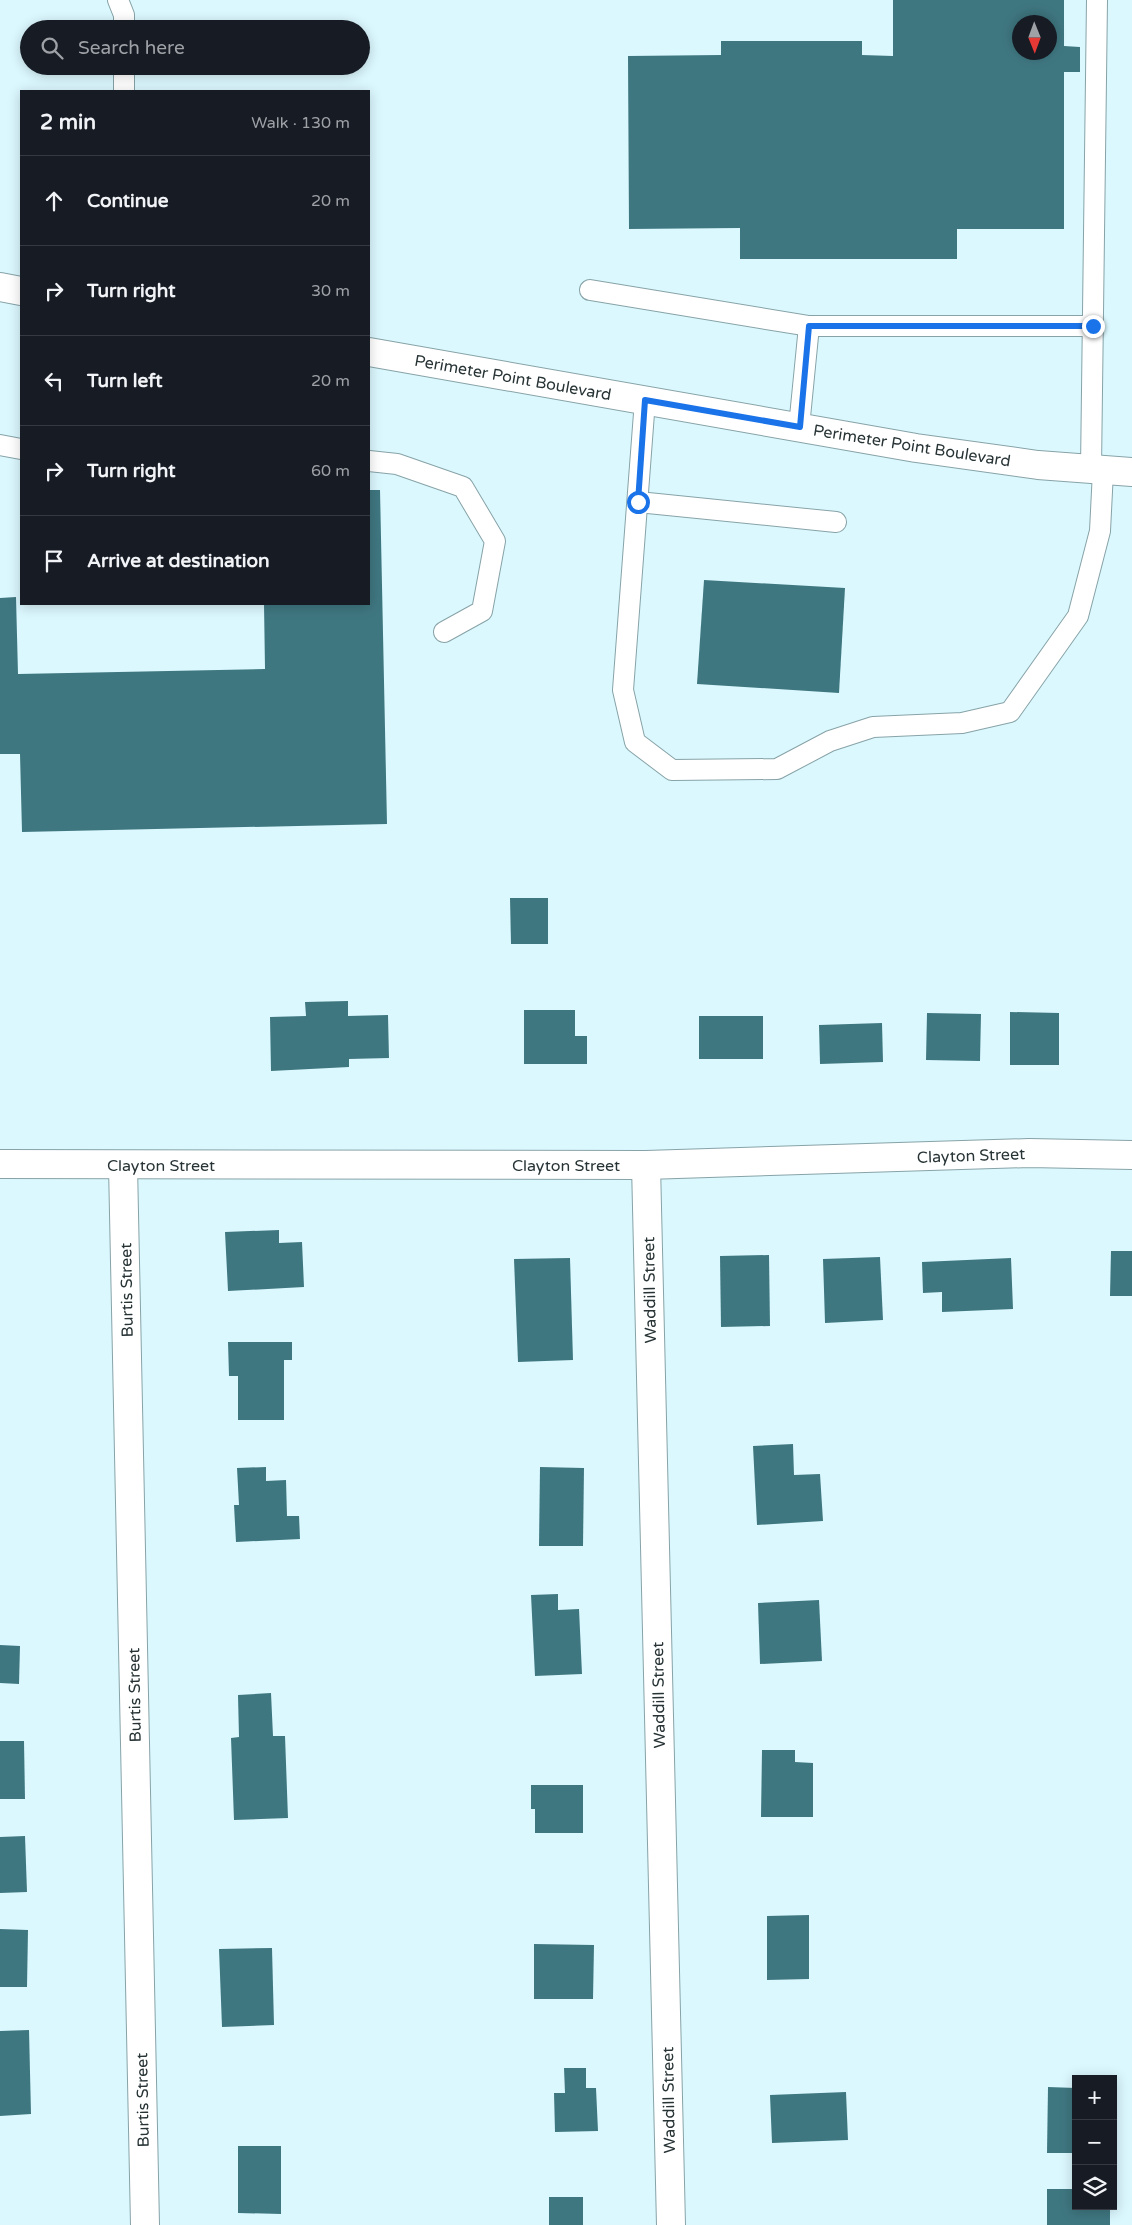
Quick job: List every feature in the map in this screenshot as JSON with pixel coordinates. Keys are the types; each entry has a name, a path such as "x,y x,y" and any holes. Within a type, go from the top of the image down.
{"street":[{"path":"0,287 20,291"},
{"name":"Perimeter Point Boulevard","path":"370,352 925,449 1038,465 1132,472"},
{"name":"Clayton Street","path":"0,1164 646,1165 1029,1153 1132,1155"},
{"name":"Burtis Street","path":"123,1165 145,2225"},
{"name":"Waddill Street","path":"646,1165 671,2225"}],"lane":[{"path":"118,0 124,20"},
{"path":"645,400 623,690 635,742 672,770 776,769 830,741 874,727 962,723 1010,712 1078,616 1100,531 1093,326 1097,0"},
{"path":"124,75 124,90"},
{"path":"590,290 809,326 1093,326"},
{"path":"800,427 809,326"},
{"path":"0,445 20,448"},
{"path":"370,461 398,464 463,486 495,541 482,611 444,632"},
{"path":"638,502 836,522"}],"building":[{"path":"893,0 1064,0 1064,46 1080,47 1080,72 1064,72 1064,229 957,229 957,259 740,259 740,228 629,229 628,56 721,55 721,41 862,41 862,55 893,56"},
{"path":"370,490 380,490 387,824 22,832 20,754 0,754 0,598 16,597 18,674 265,669 264,605 370,605"},
{"path":"704,580 845,588 839,693 697,684"},
{"path":"510,898 548,898 548,944 511,944"},
{"path":"348,1001 348,1016 388,1015 389,1058 349,1059 349,1067 271,1071 270,1017 306,1016 305,1002"},
{"path":"524,1010 575,1010 575,1036 587,1036 587,1064 524,1064"},
{"path":"1010,1012 1059,1013 1059,1065 1010,1065"},
{"path":"927,1013 981,1014 980,1061 926,1060"},
{"path":"699,1016 763,1016 763,1059 699,1059"},
{"path":"882,1023 883,1062 820,1064 819,1025"},
{"path":"279,1230 279,1243 302,1242 304,1287 228,1291 225,1232"},
{"path":"1111,1251 1132,1251 1132,1296 1110,1296"},
{"path":"769,1255 770,1326 721,1327 720,1256"},
{"path":"880,1257 883,1320 825,1323 823,1259"},
{"path":"570,1258 573,1360 518,1362 514,1259"},
{"path":"1011,1258 1013,1309 942,1312 942,1292 923,1293 922,1262"},
{"path":"228,1342 292,1342 292,1360 284,1360 284,1420 238,1420 238,1376 229,1376"},
{"path":"793,1444 794,1475 820,1474 823,1521 757,1525 753,1446"},
{"path":"266,1467 266,1481 286,1480 287,1516 299,1516 300,1539 236,1542 234,1505 239,1505 237,1468"},
{"path":"540,1467 584,1468 583,1546 539,1546"},
{"path":"558,1594 558,1610 579,1609 582,1674 535,1676 531,1595"},
{"path":"819,1600 822,1661 760,1664 758,1603"},
{"path":"0,1645 20,1646 19,1684 0,1683"},
{"path":"271,1693 273,1736 285,1736 288,1818 234,1820 231,1738 239,1737 238,1695"},
{"path":"0,1741 24,1741 25,1799 0,1799"},
{"path":"762,1750 795,1750 795,1762 813,1763 813,1817 761,1817"},
{"path":"531,1785 583,1785 583,1833 535,1833 535,1809 531,1809"},
{"path":"25,1836 27,1892 0,1893 0,1837"},
{"path":"809,1915 809,1979 767,1980 767,1916"},
{"path":"0,1929 28,1930 27,1987 0,1987"},
{"path":"534,1944 594,1945 593,1999 534,1999"},
{"path":"272,1948 274,2025 222,2027 219,1949"},
{"path":"29,2030 31,2114 0,2116 0,2031"},
{"path":"564,2068 586,2068 586,2088 596,2088 598,2131 555,2132 554,2093 565,2093"},
{"path":"1048,2087 1072,2088 1072,2153 1047,2153"},
{"path":"846,2092 848,2140 772,2143 770,2095"},
{"path":"238,2146 281,2146 281,2214 238,2213"},
{"path":"1047,2189 1072,2189 1072,2210 1110,2210 1110,2225 1047,2225"},
{"path":"549,2197 583,2197 583,2225 549,2225"}],"route":[{"path":"638,502 645,400 800,427 809,326 1093,326"}]}
